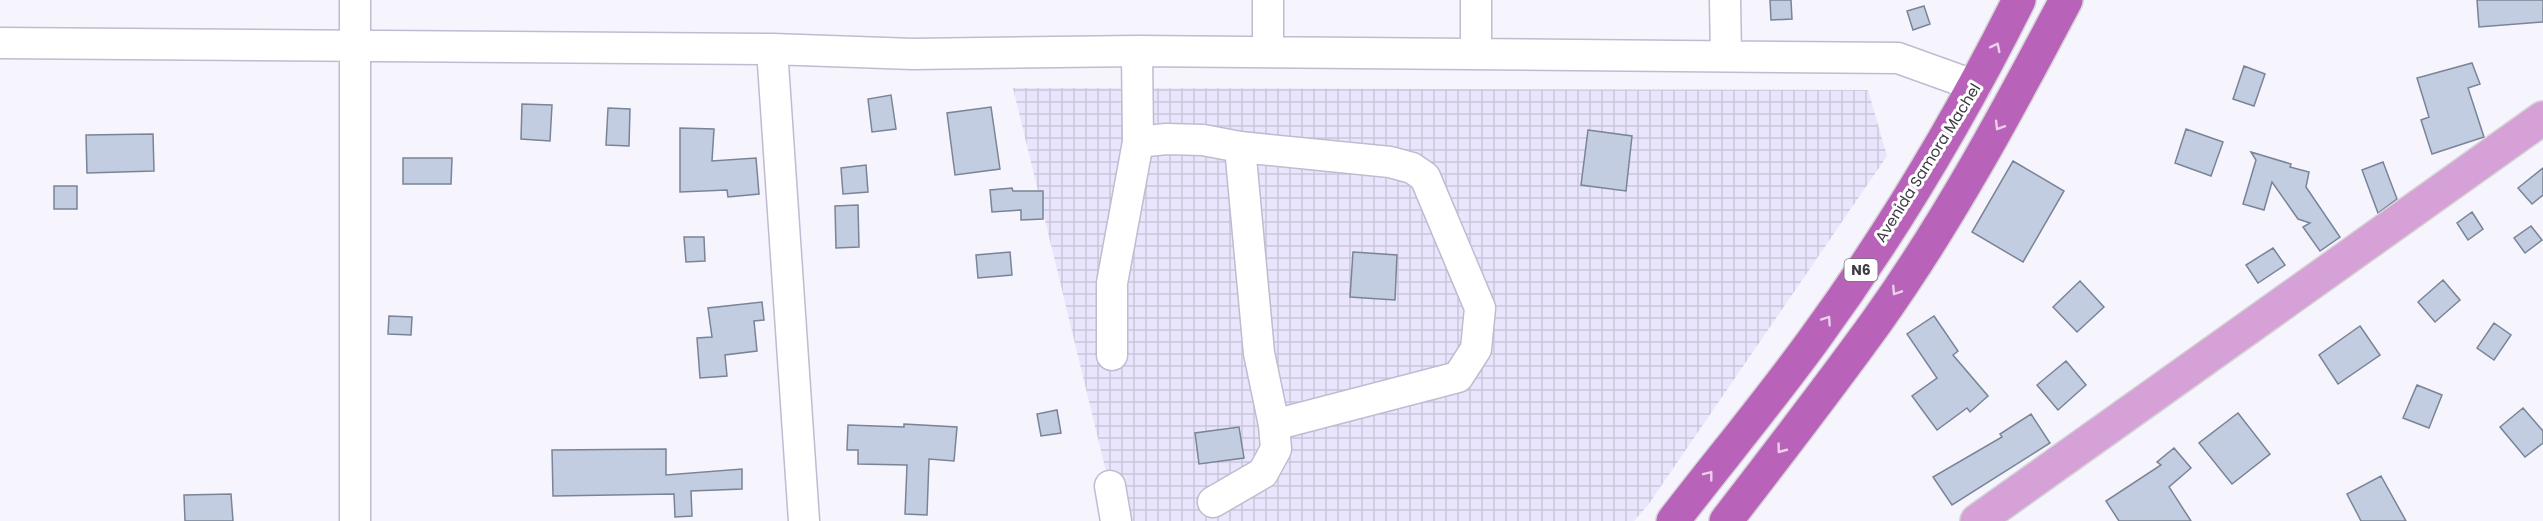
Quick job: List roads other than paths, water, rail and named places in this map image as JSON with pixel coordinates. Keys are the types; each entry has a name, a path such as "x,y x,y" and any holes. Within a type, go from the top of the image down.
{"highway":[{"name":"Avenida Samora Machel","path":"1673,521 1815,338 1914,192 1976,86 2019,0"},
{"name":"N6","path":"1726,521 1877,320 1950,208 2006,114 2066,0"}],"main road":[{"path":"1977,521 2543,118"}],"street":[{"path":"355,0 355,521"},
{"path":"1268,0 1268,52"},
{"path":"1476,0 1476,54"},
{"path":"1725,0 1726,56"},
{"path":"0,43 772,49 913,54 1137,51 1898,58 1976,86"},
{"path":"772,49 804,521"},
{"path":"1112,355 1112,283 1138,142 1137,51"},
{"path":"1138,142 1167,139 1203,140 1240,147 1390,162 1412,168 1425,177 1480,308 1476,349 1458,377 1274,425"},
{"path":"1213,502 1263,473 1276,449 1274,425 1259,353 1240,147"},
{"path":"1110,486 1116,521"}]}
